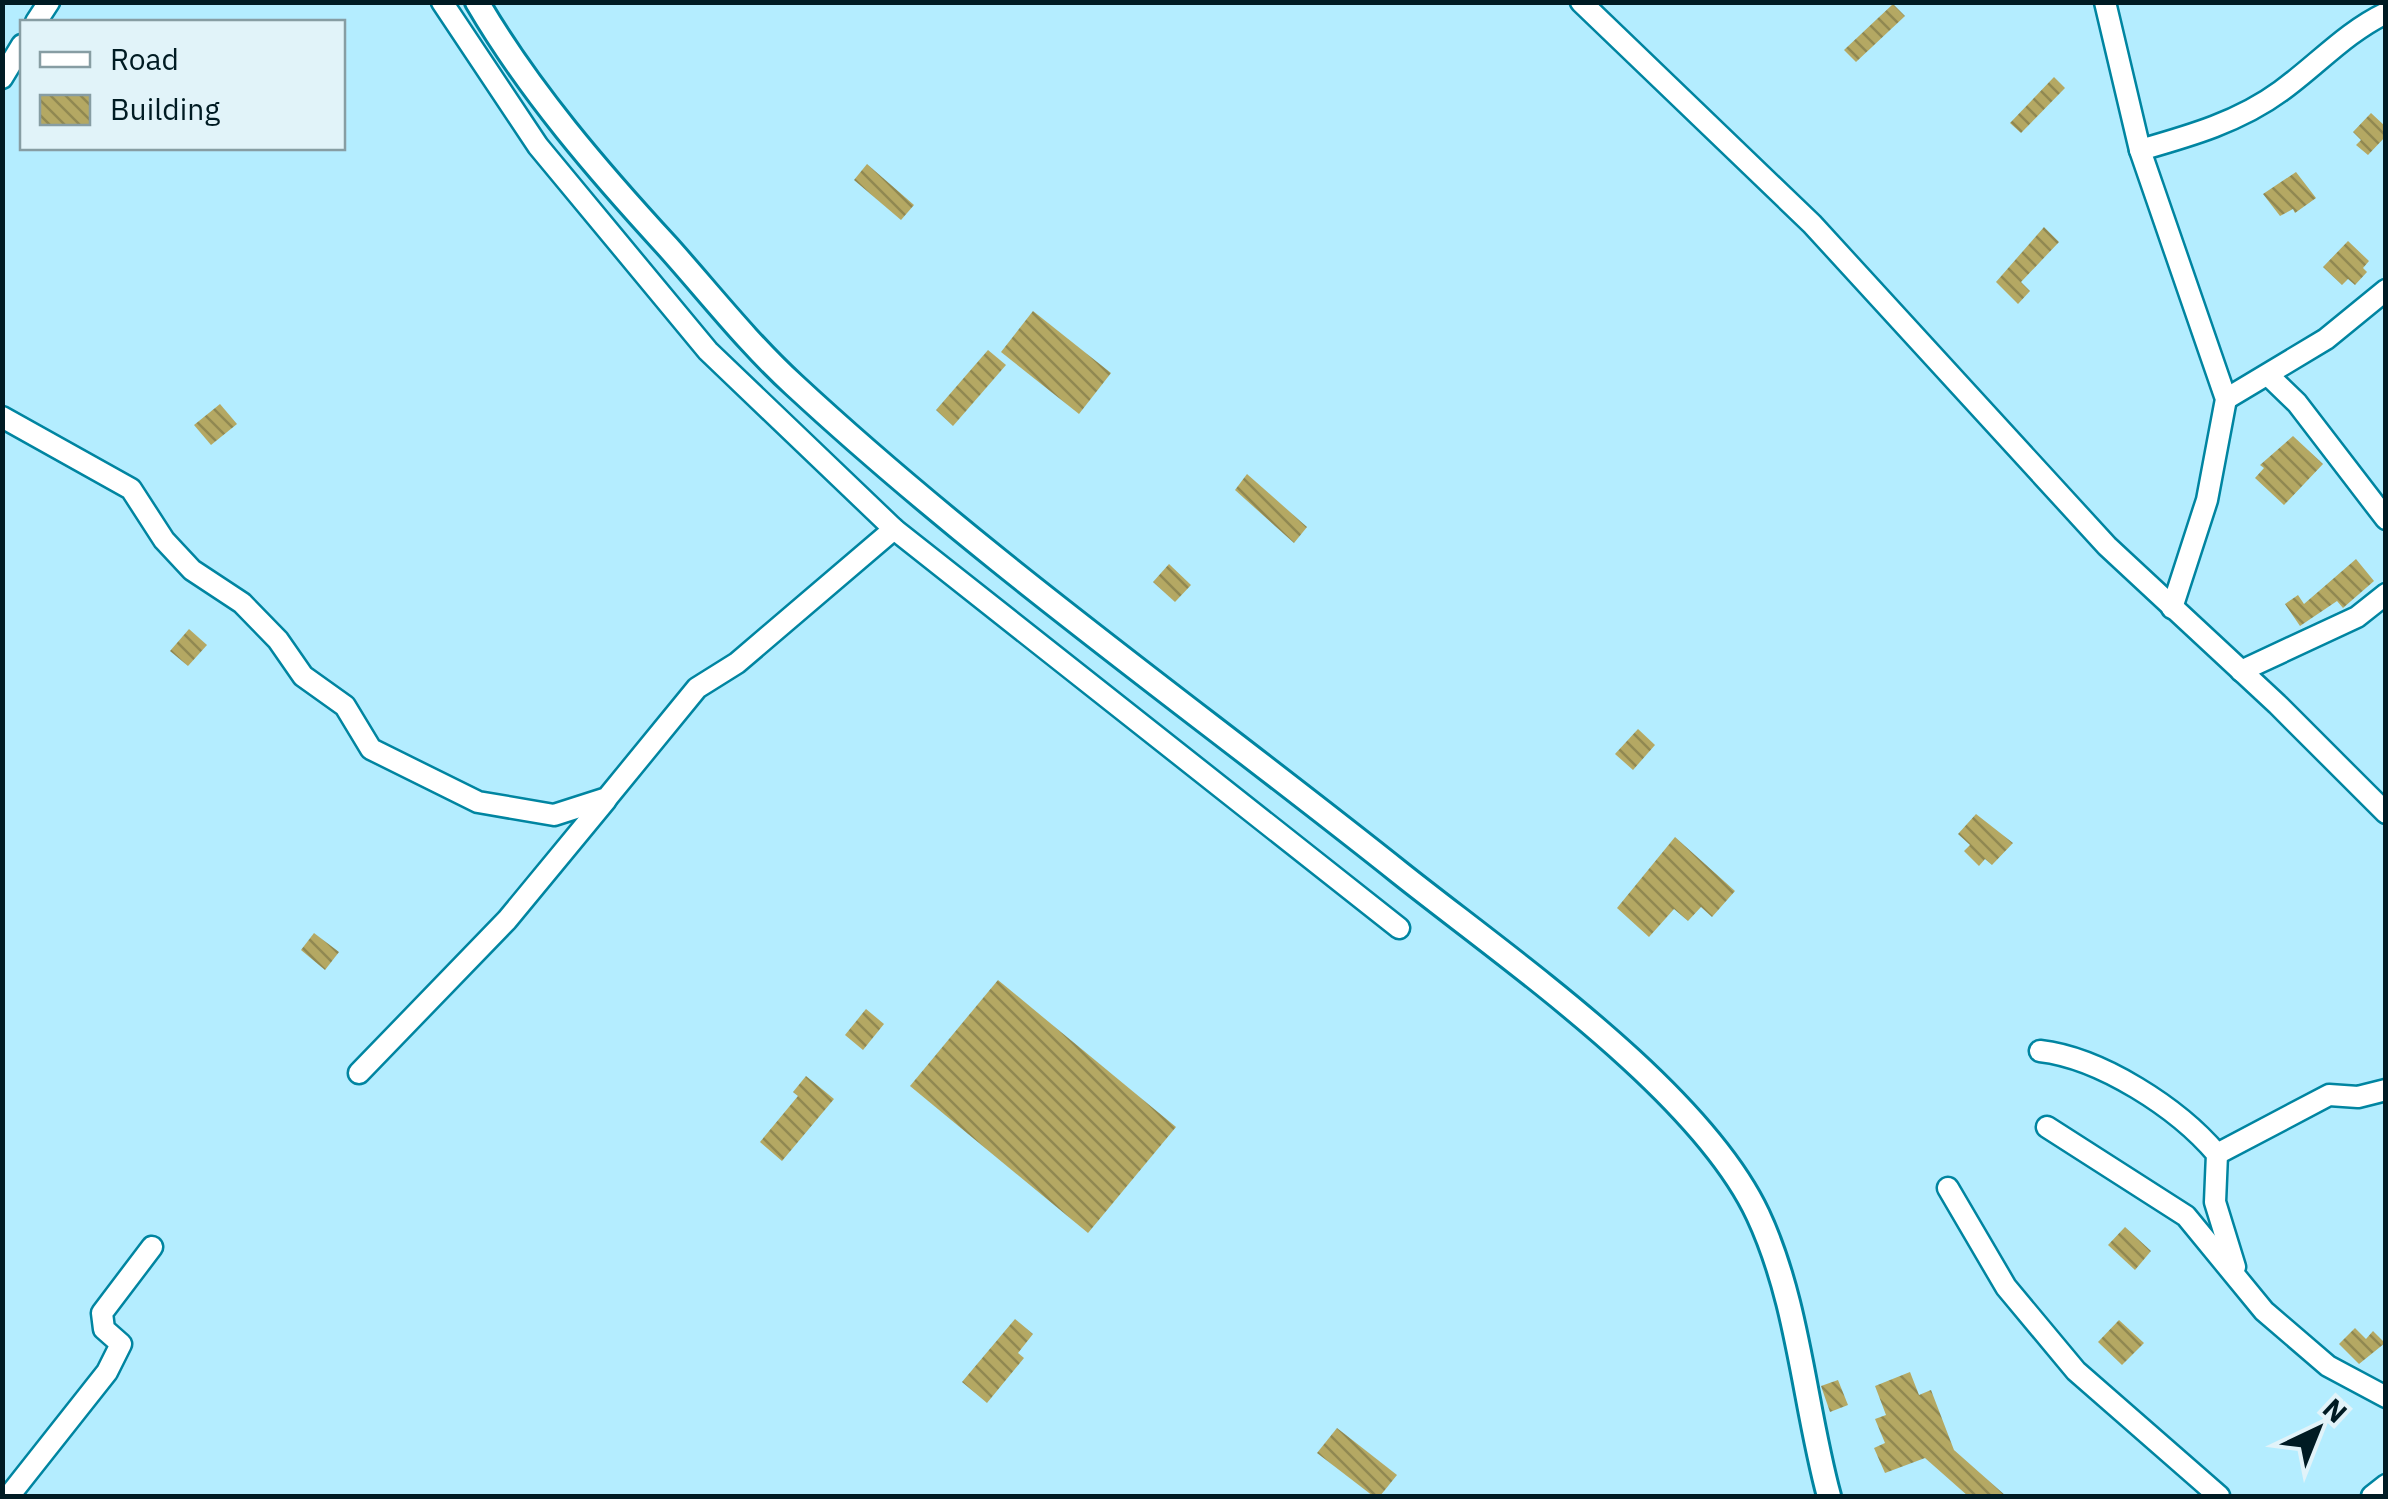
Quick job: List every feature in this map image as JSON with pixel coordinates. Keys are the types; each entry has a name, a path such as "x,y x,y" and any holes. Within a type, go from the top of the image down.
{"street":[{"path":"442,2 538,146 708,351 894,529 1399,928"},
{"path":"476,2 503,47 625,200 790,382 977,546 1223,732 1552,994 1632,1061 1708,1140 1757,1214 1764,1232 1805,1376 1813,1438 1829,1496"},
{"path":"1581,2 1812,224 1962,383 2059,497 2386,813"},
{"path":"2105,2 2140,150 2226,398 2206,500 2172,608"},
{"path":"2140,150 2194,135 2252,109 2316,65 2348,35 2386,13"},
{"path":"2,78 20,48"},
{"path":"2226,398 2326,340 2386,290"},
{"path":"2268,375 2297,403 2386,518"},
{"path":"2,417 131,489 182,560 242,603 278,640 303,676 344,706 371,749 478,802 554,815 607,798"},
{"path":"360,1072 507,920 697,688 737,663 894,529"},
{"path":"2241,671 2357,617 2386,594"},
{"path":"2040,1051 2057,1053 2150,1095 2198,1132 2217,1154 2214,1202 2238,1278"},
{"path":"2217,1154 2329,1094 2358,1097 2386,1090"},
{"path":"2046,1127 2186,1216 2264,1311 2328,1366 2386,1397"},
{"path":"1948,1188 2006,1287 2076,1371 2219,1496"},
{"path":"8,1496 108,1372 120,1344 104,1330 102,1313 152,1248"},
{"path":"2372,1496 2386,1485"}],"building":[{"path":"1893,4 1905,16 1856,62 1844,50"},
{"path":"2054,77 2065,88 2021,133 2010,123"},
{"path":"2371,113 2386,127 2386,136 2368,155 2356,145 2361,140 2353,132"},
{"path":"867,164 914,205 901,220 854,180"},
{"path":"2296,172 2316,198 2295,213 2293,209 2280,216 2263,194"},
{"path":"2044,227 2059,242 2021,282 2030,291 2018,304 1996,282"},
{"path":"2348,241 2369,261 2363,268 2367,272 2355,285 2348,279 2342,285 2323,267"},
{"path":"1033,311 1111,373 1079,414 1001,352"},
{"path":"988,350 1006,365 953,426 936,410"},
{"path":"220,404 237,424 211,445 194,425"},
{"path":"2293,436 2323,464 2284,505 2255,478 2264,468 2260,465"},
{"path":"1247,474 1307,527 1294,543 1235,490"},
{"path":"2356,559 2374,581 2343,608 2337,601 2300,626 2285,604 2298,595 2304,604"},
{"path":"1169,564 1191,585 1175,602 1153,582"},
{"path":"189,629 207,645 188,666 170,651"},
{"path":"1638,729 1655,745 1633,770 1615,754"},
{"path":"1976,814 2013,843 1992,865 1985,859 1979,866 1964,851 1970,845 1958,834"},
{"path":"1675,837 1735,891 1712,917 1701,907 1688,921 1674,909 1649,937 1617,908"},
{"path":"314,933 339,952 325,970 301,950"},
{"path":"998,980 1176,1127 1088,1233 910,1086"},
{"path":"866,1009 884,1024 863,1050 845,1035"},
{"path":"806,1076 834,1099 782,1161 760,1142 798,1096 793,1092"},
{"path":"2125,1227 2151,1251 2135,1270 2108,1245"},
{"path":"1015,1319 1033,1334 1018,1353 1024,1358 987,1403 962,1382"},
{"path":"2119,1320 2144,1343 2122,1365 2098,1342"},
{"path":"2355,1328 2366,1339 2373,1331 2385,1343 2359,1364 2339,1344"},
{"path":"1910,1372 1919,1395 1931,1390 1954,1450 2006,1496 1968,1496 1925,1458 1885,1473 1874,1448 1885,1443 1875,1419 1886,1415 1875,1386"},
{"path":"1838,1380 1848,1405 1830,1412 1821,1386"},
{"path":"1337,1428 1397,1475 1380,1496 1373,1496 1317,1453"}]}
